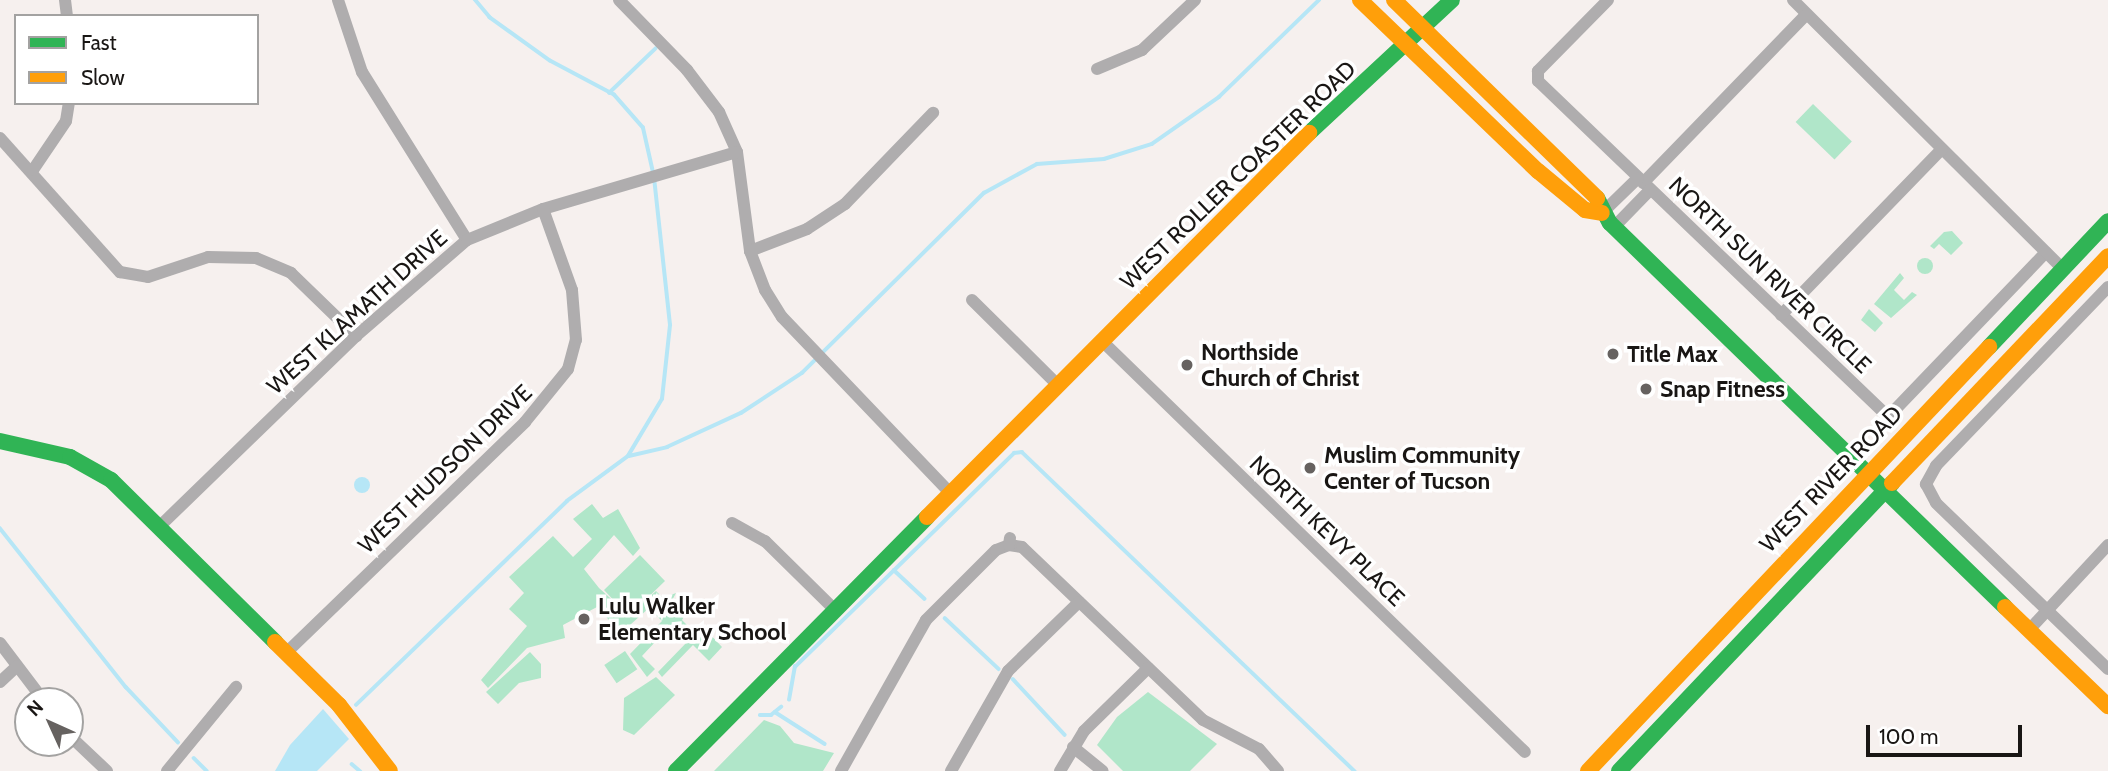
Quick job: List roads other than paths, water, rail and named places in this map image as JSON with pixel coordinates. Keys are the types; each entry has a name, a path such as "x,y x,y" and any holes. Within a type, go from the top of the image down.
{"main road":[{"path":"1360,0 1405,46 1557,187 1585,210 1602,213"},
{"path":"1394,0 1596,195 1602,213 1614,227 1883,491 2108,706"},
{"name":"WEST ROLLER COASTER ROAD","path":"676,771 1301,139 1452,0"},
{"name":"WEST RIVER ROAD","path":"1588,771 2108,221"},
{"name":"WEST RIVER ROAD","path":"1619,771 2108,256"},
{"path":"0,441 70,457 111,480 160,525 340,705 354,720 390,771"}],"street":[{"path":"338,0 362,72 467,240"},
{"path":"619,0 714,102 737,152 750,251 765,290 802,342 950,493"},
{"path":"1097,69 1142,50 1195,0"},
{"name":"NORTH SUN RIVER CIRCLE","path":"1608,0 1538,71 1538,81 1888,417 2046,252"},
{"path":"1793,0 2063,269"},
{"path":"1614,227 1644,184 1807,14"},
{"path":"33,170 66,121 69,105"},
{"path":"750,251 807,229 845,204 933,113"},
{"path":"0,138 33,170 120,272 148,277 208,257 256,258 291,273 356,336"},
{"path":"1781,315 1942,149"},
{"name":"WEST KLAMATH DRIVE","path":"160,525 356,336 467,240 543,209 737,152"},
{"path":"1602,213 1644,184"},
{"name":"WEST HUDSON DRIVE","path":"287,652 526,422 568,369 576,340 572,290 543,209"},
{"path":"2108,287 1936,466 1926,484 1936,503 2108,669"},
{"path":"972,300 1057,384"},
{"name":"NORTH KEVY PLACE","path":"1101,340 1525,752"},
{"path":"732,523 765,541 835,610"},
{"path":"841,771 926,620 996,550 1010,541 1022,547 1203,720 1259,749 1272,769"},
{"path":"2029,630 2108,545"},
{"path":"951,771 1008,671 1079,602"},
{"path":"0,643 33,687"},
{"path":"0,682 17,666"},
{"path":"1059,771 1073,747 1148,668"},
{"path":"167,771 236,687"},
{"path":"1073,747 1103,771"},
{"path":"84,749 107,771"}],"water":[{"path":"362,477 368,479 368,491 362,493 356,491 354,485 356,479"},
{"path":"323,709 349,739 317,771 275,771 290,745"}],"waterway":[{"path":"356,705 567,501 628,456 662,399 670,325 654,177 643,128 614,95 550,61 490,18 475,0"},
{"path":"629,456 667,447 741,413 802,373 984,193 1037,164 1104,159 1152,144 1219,97 1319,0"},
{"path":"609,93 655,49"},
{"path":"789,700 795,667 1014,453 1022,452 1355,771"},
{"path":"0,528 126,687 178,742"},
{"path":"894,570 925,599"},
{"path":"945,618 999,669"},
{"path":"1013,679 1065,735"},
{"path":"760,715 771,715 781,707"},
{"path":"775,712 825,744"},
{"path":"194,758 207,771"},
{"path":"352,764 360,771"}],"place":[{"name":"Title Max","path":"1613,354"},
{"name":"Northside Church of Christ","path":"1187,365"},
{"name":"Snap Fitness","path":"1646,389"},
{"name":"Muslim Community Center of Tucson","path":"1310,468"},
{"name":"Lulu Walker Elementary School","path":"584,619"}]}
